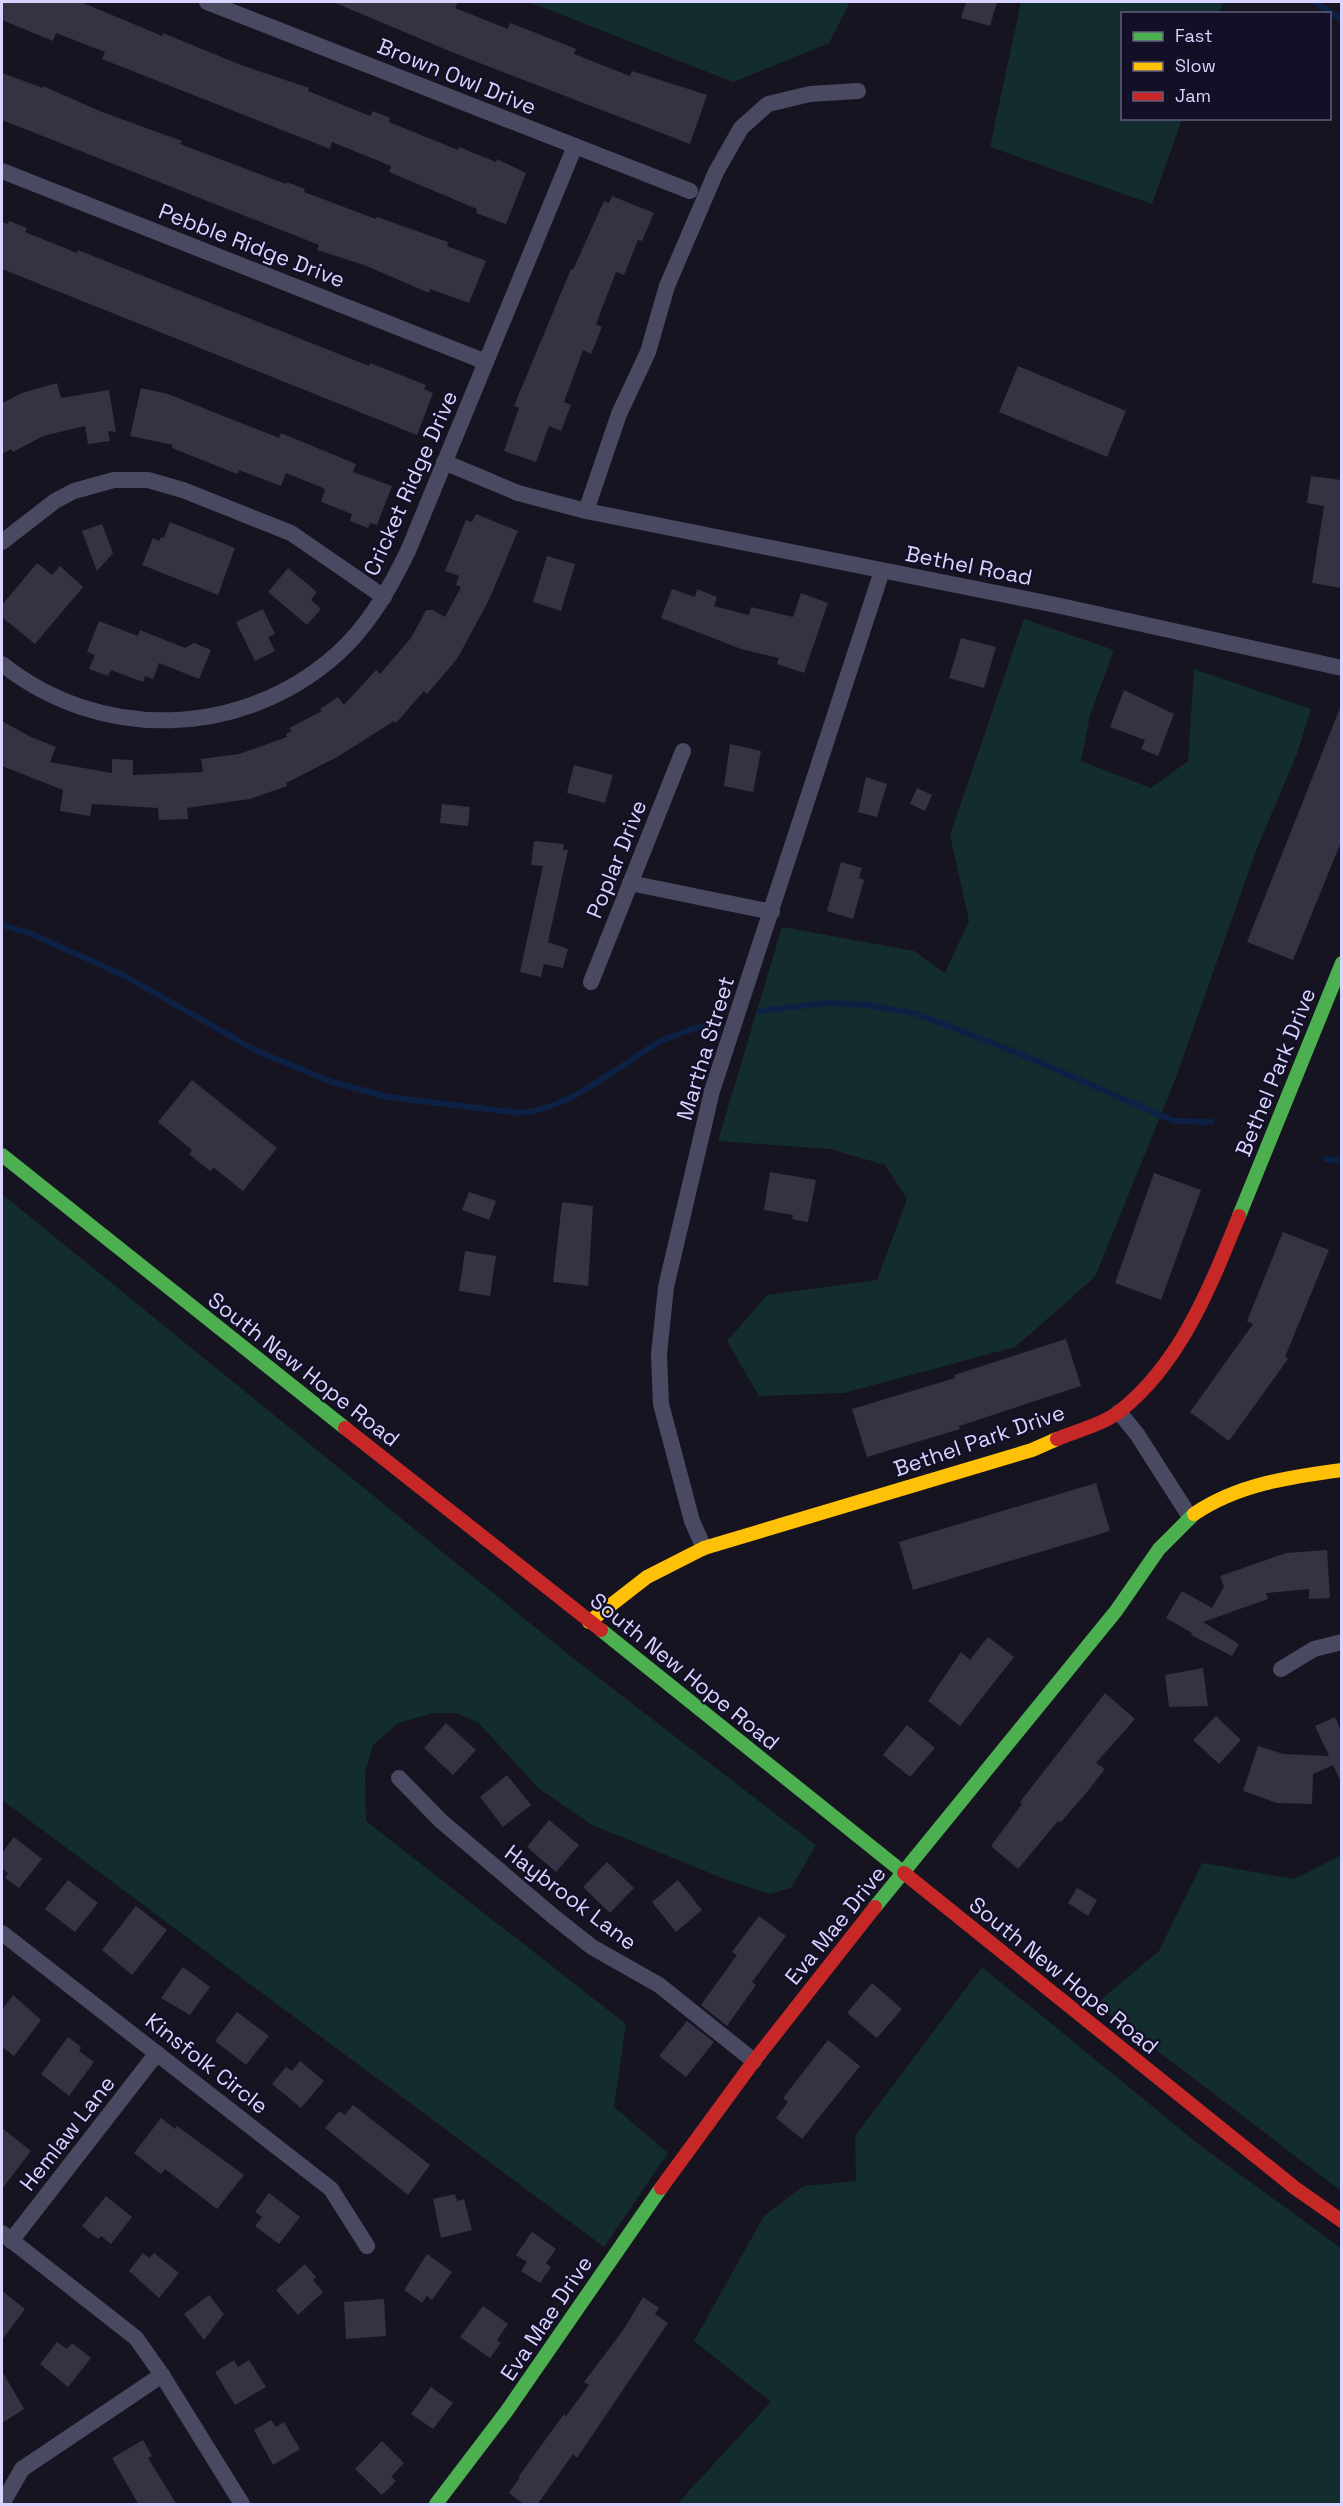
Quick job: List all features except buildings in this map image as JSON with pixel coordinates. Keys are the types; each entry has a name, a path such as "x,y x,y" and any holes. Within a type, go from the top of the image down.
{"street":[{"name":"Brown Owl Drive","path":"207,2 690,191"},
{"path":"586,511 619,414 648,352 667,286 702,203 741,128 768,104 810,94 858,92"},
{"name":"Cricket Ridge Drive","path":"2,664 23,681 50,696 110,716 140,721 214,716 269,698 315,672 345,645 384,597 408,551 574,146"},
{"name":"Pebble Ridge Drive","path":"2,171 486,362"},
{"name":"Bethel Road","path":"444,462 518,494 586,511 1056,605 1341,668"},
{"path":"2,542 55,501 74,491 114,480 148,480 183,490 291,533 384,597"},
{"name":"Martha Street","path":"704,1548 692,1521 667,1434 661,1404 659,1354 666,1287 712,1091 882,571"},
{"name":"Poplar Drive","path":"591,982 683,751"},
{"path":"630,883 772,912"},
{"name":"Bethel Park Drive","path":"589,1622 647,1576 704,1548 1032,1450 1119,1412 1169,1362 1218,1268 1341,963"},
{"name":"South New Hope Road","path":"2,1155 1295,2188 1341,2221"},
{"path":"1119,1412 1137,1434 1190,1517"},
{"name":"Eva Mae Drive","path":"436,2505 482,2449 679,2162 786,2017 1116,1611 1167,1542 1190,1517 1252,1484 1341,1470"},
{"path":"1281,1668 1314,1648 1341,1641"},
{"name":"Haybrook Lane","path":"399,1778 441,1821 592,1947 659,1985 753,2061"},
{"name":"Kinsfolk Circle","path":"2,1933 331,2188 367,2246"},
{"name":"Hemlaw Lane","path":"6,2237 157,2053"},
{"path":"6,2237 136,2338 162,2375 242,2505"},
{"path":"2,2504 22,2469 162,2375"}],"green space":[{"path":"529,2 850,2 829,43 733,82"},
{"path":"1021,2 1224,2 1219,12 1121,12 1121,120 1182,120 1152,204 990,147"},
{"path":"1024,619 1114,650 1090,715 1081,761 1151,788 1188,761 1194,669 1311,709 1297,754 1257,848 1175,1080 1095,1277 1015,1347 844,1393 759,1396 727,1341 767,1295 877,1280 907,1199 885,1165 830,1149 718,1141 782,927 914,951 945,973 969,921 950,835"},
{"path":"2,1194 573,1658 816,1845 791,1888 770,1894 727,1880 592,1825 538,1788 479,1723 456,1713 433,1713 398,1723 373,1745 365,1773 366,1821 626,2024 614,2107 668,2153 604,2247 2,1800"},
{"path":"1341,1855 1341,2191 1096,2004 1159,1951 1202,1863 1295,1879"},
{"path":"982,1967 1201,2146 1341,2248 1341,2504 677,2504 771,2402 694,2341 764,2216 803,2186 856,2181 855,2136"}],"waterway":[{"path":"1315,2 1330,12"},
{"path":"1331,13 1342,20"},
{"path":"2,925 32,934 125,976 257,1051 332,1082 388,1097 520,1113 539,1110 590,1087 661,1041 719,1021"},
{"path":"760,1011 826,1003 868,1005 914,1013 1018,1053 1174,1121 1211,1122"},
{"path":"1326,1159 1342,1161"}],"traffic: fast":[{"path":"1239,1216 1342,963"},
{"path":"2,1155 345,1428"},
{"path":"875,1907 1116,1611 1159,1549 1194,1514"},
{"path":"601,1630 904,1873"},
{"path":"436,2504 506,2412 661,2188"}],"traffic: slow":[{"path":"589,1622 647,1577 704,1548 1032,1450 1057,1439"},
{"path":"1194,1514 1228,1495 1265,1483 1342,1470"}],"traffic: jam":[{"path":"1057,1439 1113,1416 1141,1392 1160,1370 1192,1321 1239,1216"},
{"path":"345,1428 601,1630"},
{"path":"904,1873 1295,2188 1342,2221"},
{"path":"661,2188 754,2061 875,1907"}]}
